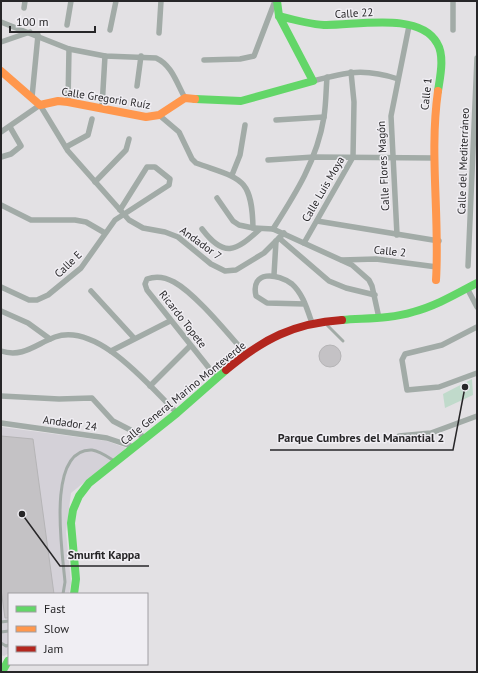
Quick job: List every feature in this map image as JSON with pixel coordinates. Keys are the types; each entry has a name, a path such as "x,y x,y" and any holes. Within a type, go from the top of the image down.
{"street":[{"path":"24,8 25,1"},
{"path":"67,25 72,1"},
{"path":"110,30 116,1"},
{"path":"159,33 161,1"},
{"path":"276,1 279,16 313,81"},
{"path":"204,60 240,59 254,56 276,1"},
{"path":"453,1 453,30"},
{"name":"Calle 22","path":"279,16 316,24 341,25 372,22 409,26 430,35"},
{"path":"1,22 38,35 69,49 105,56 141,56 156,58 167,66 185,98 241,100 351,72 374,72 398,79"},
{"name":"Calle Flores Magón","path":"397,235 391,116 409,26"},
{"path":"1,42 30,32"},
{"path":"32,97 38,35"},
{"name":"Calle 1","path":"430,35 438,44 440,54 435,115 438,241 436,280"},
{"path":"68,102 69,49"},
{"path":"102,107 105,56"},
{"path":"137,86 141,56"},
{"name":"Calle del Mediterráneo","path":"468,266 470,222 475,184 477,58"},
{"path":"1,72 40,105"},
{"name":"Calle Luis Moya","path":"304,243 353,157 354,108 351,72"},
{"path":"273,229 296,194 314,157 324,117 327,77"},
{"name":"Calle Gregorio Ruíz","path":"1,132 40,105 58,101 102,107 146,117 159,115 185,98"},
{"name":"Andador 7","path":"40,105 66,147 129,220 143,228 166,232 178,237 211,264 228,271 236,270 250,263 264,253 284,233"},
{"path":"159,115 179,132 192,159 196,163 232,175 245,186 250,193 253,208 253,228"},
{"path":"276,120 324,117"},
{"path":"66,147 88,135 92,119"},
{"path":"232,175 240,155 245,125"},
{"path":"1,157 11,154 21,146 10,127"},
{"path":"95,182 126,150 128,139"},
{"path":"268,160 314,157 435,158"},
{"path":"153,166 159,169 170,179 170,183 121,211 148,167 153,166"},
{"path":"217,198 233,220 239,225 260,229 273,229 284,233 341,260 361,272 369,280 375,295 379,318"},
{"path":"1,205 31,220 80,221 86,222 105,232"},
{"name":"Calle E","path":"1,287 22,298 33,300 41,299 48,295 81,268 121,211"},
{"path":"317,221 438,241"},
{"path":"470,222 477,225"},
{"path":"202,228 216,245 225,249 237,246 260,229"},
{"path":"274,275 277,240"},
{"path":"277,240 328,281 346,288 375,295"},
{"name":"Calle 2","path":"341,260 376,259 437,267"},
{"path":"305,304 274,304 259,299 254,291 257,282 266,276 274,275 291,284 298,290 305,304 312,322"},
{"name":"Ricardo Topete","path":"217,378 190,346 147,290 145,284 146,279 162,278 175,282 190,294 246,354"},
{"name":"Calle General Marino Monteverde","path":"74,593 75,581 71,528 74,502 89,483 177,413 246,354 285,331 312,322 379,318 412,313 435,304 477,283"},
{"path":"467,288 477,307"},
{"path":"91,291 134,338"},
{"path":"1,311 28,323 50,339"},
{"path":"111,351 170,320"},
{"path":"477,327 436,347 405,354 402,360 406,390 439,387 477,373"},
{"path":"1,351 13,354 25,352 50,339 65,335 77,336 111,351 177,413"},
{"path":"150,386 190,346"},
{"path":"1,396 59,399 92,398 113,422 146,438"},
{"path":"399,436 431,433 477,416"},
{"name":"Andador 24","path":"1,423 107,438 134,448"},
{"path":"2,672 5,662"}],"lane":[{"path":"324,321 343,341"},
{"path":"63,593 64,582 59,503 66,470 79,454 87,451 97,451 116,462"}],"shaded area":[{"path":"1,427 107,441 126,448 71,493 66,532 71,583 69,593 8,593 8,654 4,656 1,655"}],"green space":[{"path":"472,379 473,395 445,408 443,394"}],"building":[{"path":"330,345 338,348 341,356 338,364 330,367 322,364 319,356 322,348"},
{"path":"1,436 33,439 54,593 8,593 8,618 5,618 1,589"}],"traffic: fast":[{"path":"195,99 241,101 313,81 279,16 277,1"},
{"path":"279,16 307,23 324,25 385,22 416,27 428,33 437,43 439,48 441,54 441,67 438,91"},
{"path":"342,320 387,317 413,312 438,303 477,283"},
{"path":"74,593 76,579 71,523 73,510 79,496 89,483 177,413 226,370"},
{"path":"2,672 8,661"}],"traffic: slow":[{"path":"1,71 40,105 58,101 68,102 146,117 159,115 185,98 195,99"},
{"path":"436,280 437,233 434,138 438,91"}],"traffic: jam":[{"path":"226,370 266,341 280,334 309,325 342,320"}],"place":[{"name":"Parque Cumbres del Manantial 2","path":"465,387"},
{"name":"Smurfit Kappa","path":"22,514"}]}
